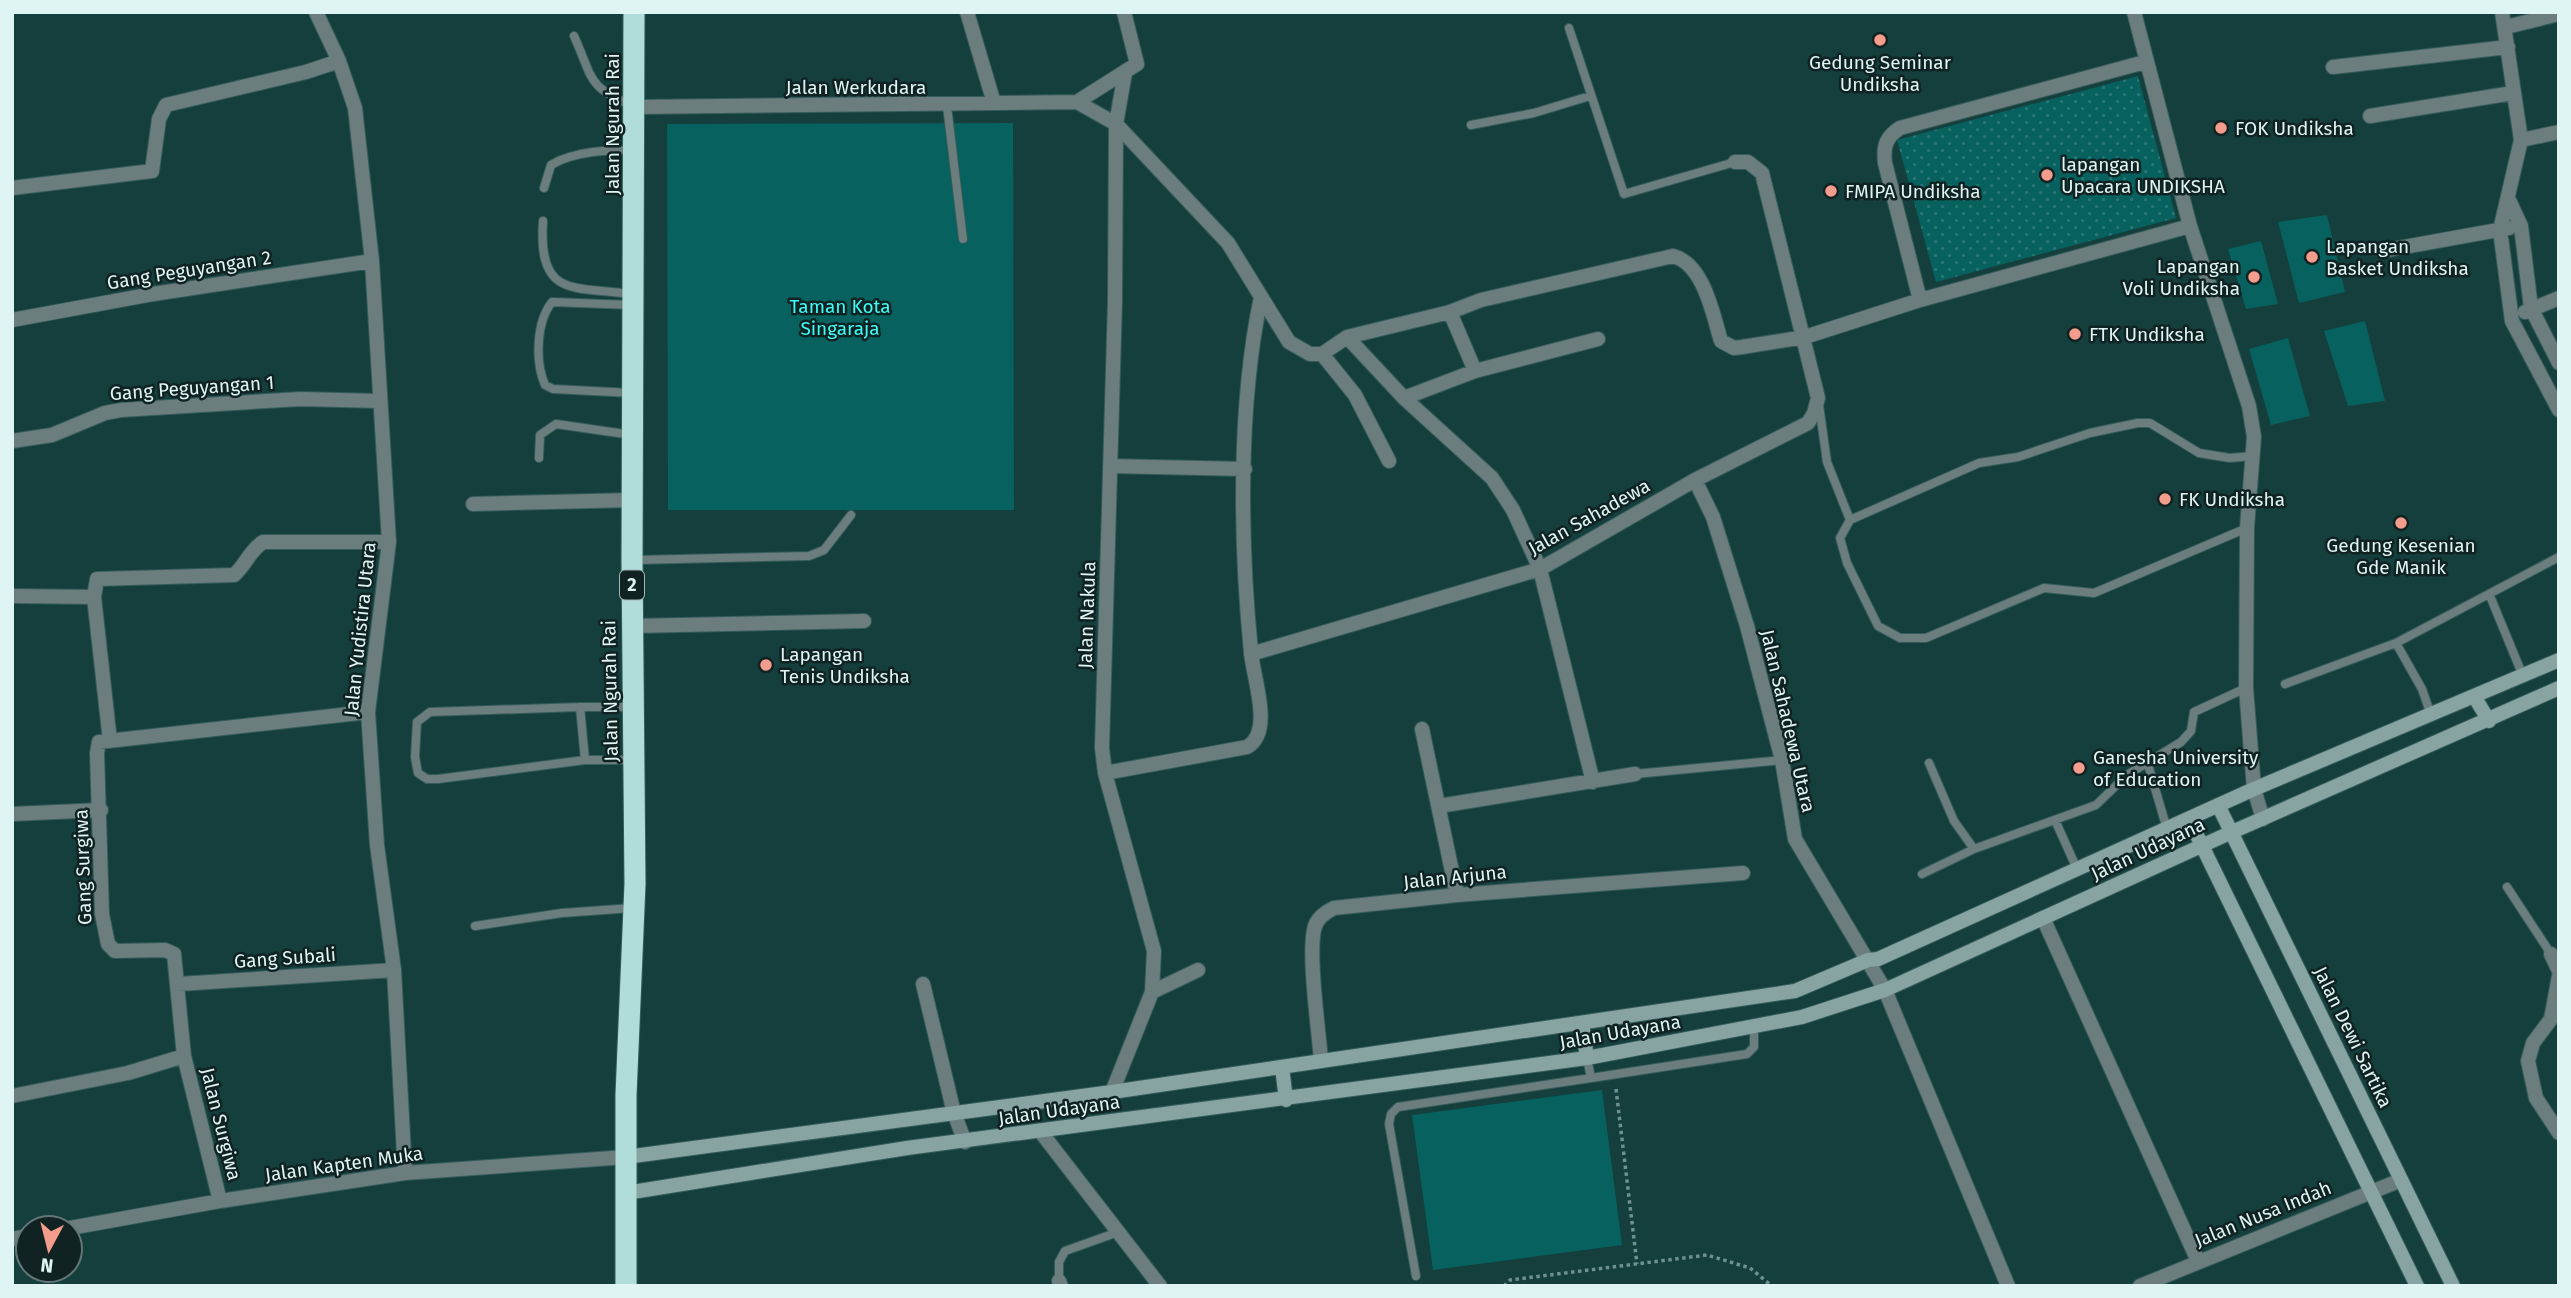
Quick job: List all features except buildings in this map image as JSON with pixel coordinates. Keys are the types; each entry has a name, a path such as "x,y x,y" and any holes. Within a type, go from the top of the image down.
{"highway":[{"name":"Jalan Ngurah Rai","path":"626,1286 626,1157 634,908 634,12"}],"street":[{"name":"Jalan Yudistira Utara","path":"316,12 339,61 355,108 372,261 389,542 368,712 377,845 394,970 405,1173"},
{"path":"967,12 994,103"},
{"path":"1077,103 1137,63 1124,12"},
{"path":"2134,12 2190,226 2249,406 2254,436 2247,528 2246,688 2254,789 2263,819"},
{"path":"2502,12 2521,140 2500,230 2512,321 2559,410"},
{"path":"2506,27 2559,14"},
{"path":"2333,66 2508,47"},
{"path":"12,188 152,171 159,119 166,105 306,72 339,61"},
{"path":"1920,300 1885,163 1883,149 1889,135 1900,128 2145,62"},
{"name":"Jalan Nakula","path":"1112,1092 1152,992 1154,951 1105,773 1102,748 1116,124 1125,73"},
{"path":"2371,116 2513,93"},
{"name":"Jalan Werkudara","path":"636,107 1077,103 1116,124"},
{"path":"1116,124 1228,243 1289,342 1301,351 1322,355 1355,394 1389,461"},
{"path":"2521,140 2559,132"},
{"path":"1735,162 1748,162 1762,173 1805,337 1818,398"},
{"path":"2508,198 2521,226 2531,309 2559,363"},
{"path":"1322,355 1347,337 1450,312 1482,300 1673,256 1687,264 1705,291 1721,341 1734,348 1805,337 1920,300 2190,226"},
{"path":"2382,251 2521,226"},
{"name":"Gang Peguyangan 2","path":"12,320 140,296 372,261"},
{"path":"1105,773 1247,747 1259,736 1261,720 1251,654 1245,567 1245,469 1250,348 1262,297"},
{"path":"2512,321 2531,309 2559,298"},
{"path":"1450,312 1475,371"},
{"path":"1347,337 1404,398 1492,478 1513,510 1540,569 1593,782"},
{"path":"1404,398 1475,371 1598,338"},
{"name":"Jalan Sahadewa","path":"1251,654 1540,569 1695,480 1808,423 1814,414 1818,398"},
{"name":"Gang Peguyangan 1","path":"12,441 52,435 105,413 121,410 300,399 380,401"},
{"path":"1110,466 1245,469"},
{"name":"Jalan Sahadewa Utara","path":"1695,480 1713,517 1747,626 1782,760 1795,839 1885,990 2008,1286"},
{"path":"473,505 632,500"},
{"name":"Gang Surgiwa","path":"184,1056 174,954 165,950 115,951 108,944 102,914 101,810 97,753 105,742 93,597 97,579 234,575 242,568 249,553 263,542 389,542"},
{"path":"12,596 93,597"},
{"path":"632,626 864,621"},
{"name":"Jalan Udayana","path":"626,1157 1112,1092 1795,991 1868,960 1878,960 2254,789 2559,660"},
{"name":"Jalan Udayana","path":"626,1193 908,1148 1587,1058 1802,1017 1885,990 2232,832 2559,688"},
{"path":"2474,696 2488,721"},
{"path":"105,742 368,712"},
{"path":"1422,729 1457,895"},
{"path":"1438,806 1635,774"},
{"name":"Jalan Dewi Sartika","path":"2218,805 2453,1286"},
{"path":"12,814 101,810"},
{"path":"2189,819 2417,1286"},
{"name":"Jalan Arjuna","path":"1321,1061 1313,944 1315,924 1324,913 1334,908 1457,895 1743,873"},
{"path":"2043,918 2198,1261"},
{"path":"2551,954 2559,974 2551,1019 2533,1043 2528,1061 2536,1098 2559,1133"},
{"name":"Gang Subali","path":"179,984 394,970"},
{"path":"1152,992 1198,970"},
{"path":"923,984 954,1113 965,1142"},
{"path":"1582,1023 1587,1058"},
{"path":"12,1096 128,1073 184,1056"},
{"name":"Jalan Surgiwa","path":"184,1056 219,1201"},
{"path":"1282,1067 1286,1100"},
{"path":"1040,1131 1121,1231 1160,1286"},
{"name":"Jalan Kapten Muka","path":"84,1225 219,1201 405,1173 626,1157"},
{"name":"Jalan Nusa Indah","path":"2140,1286 2401,1180"}],"lane":[{"path":"1569,27 1624,194 1735,162"},
{"path":"575,36 593,83 601,91 636,107"},
{"path":"1471,125 1534,113 1590,96"},
{"path":"947,106 963,239"},
{"path":"544,188 551,165 563,158 612,150 635,150"},
{"path":"543,221 545,265 555,278 569,288 632,300"},
{"path":"632,300 552,302 545,310 539,341 540,375 545,386 553,389 633,393"},
{"path":"1818,398 1828,463 1850,520"},
{"path":"2247,528 2094,593 2045,589 1926,638 1900,638 1878,626 1847,563 1840,538 1850,520 1979,463 2018,457 2090,433 2138,423 2150,423 2199,453 2231,458 2252,456"},
{"path":"539,458 540,435 556,424 633,435"},
{"path":"632,560 809,556 824,551 851,515"},
{"path":"2285,684 2396,643 2490,596 2559,557"},
{"path":"2490,596 2523,676"},
{"path":"2396,643 2422,689 2431,715"},
{"path":"1922,874 1974,849 2096,805 2147,761 2181,742 2191,731 2194,712 2246,688"},
{"path":"580,707 584,760"},
{"path":"634,708 430,712 417,722 415,757 418,773 427,779 584,760 634,760"},
{"path":"1635,774 1782,760"},
{"path":"2147,761 2167,829"},
{"path":"1929,764 1954,821 1974,849"},
{"path":"2055,820 2077,869"},
{"path":"2507,887 2551,954"},
{"path":"475,926 562,913 634,908"},
{"path":"1416,1276 1389,1124 1391,1114 1398,1107 1747,1055 1754,1047 1754,1027"},
{"path":"1587,1058 1591,1078"},
{"path":"1060,1283 1059,1262 1065,1251 1121,1231"}],"path":[{"path":"1616,1094 1637,1264"},
{"path":"1504,1286 1510,1280 1707,1255 1750,1268 1772,1286"}],"green space":[{"path":"2138,76 2176,218 1936,282 1897,140"},
{"name":"Taman Kota Singaraja","path":"1013,123 1014,510 668,510 667,124"},
{"name":"Lapangan Basket Undiksha","path":"2327,215 2345,292 2299,303 2278,222"},
{"name":"Lapangan Voli Undiksha","path":"2261,241 2278,304 2246,309 2228,249"},
{"path":"2365,321 2385,401 2348,406 2324,331"},
{"path":"2288,338 2310,416 2271,425 2249,349"},
{"path":"1602,1090 1622,1245 1433,1270 1412,1115"}],"place":[{"name":"Gedung Seminar Undiksha","path":"1880,40"},
{"name":"FOK Undiksha","path":"2221,128"},
{"name":"lapangan Upacara UNDIKSHA","path":"2047,175"},
{"name":"FMIPA Undiksha","path":"1831,191"},
{"name":"Lapangan Basket Undiksha","path":"2312,257"},
{"name":"Lapangan Voli Undiksha","path":"2254,277"},
{"name":"FTK Undiksha","path":"2075,334"},
{"name":"FK Undiksha","path":"2165,499"},
{"name":"Gedung Kesenian Gde Manik","path":"2401,523"},
{"name":"Lapangan Tenis Undiksha","path":"766,665"},
{"name":"Ganesha University of Education","path":"2079,768"}]}
